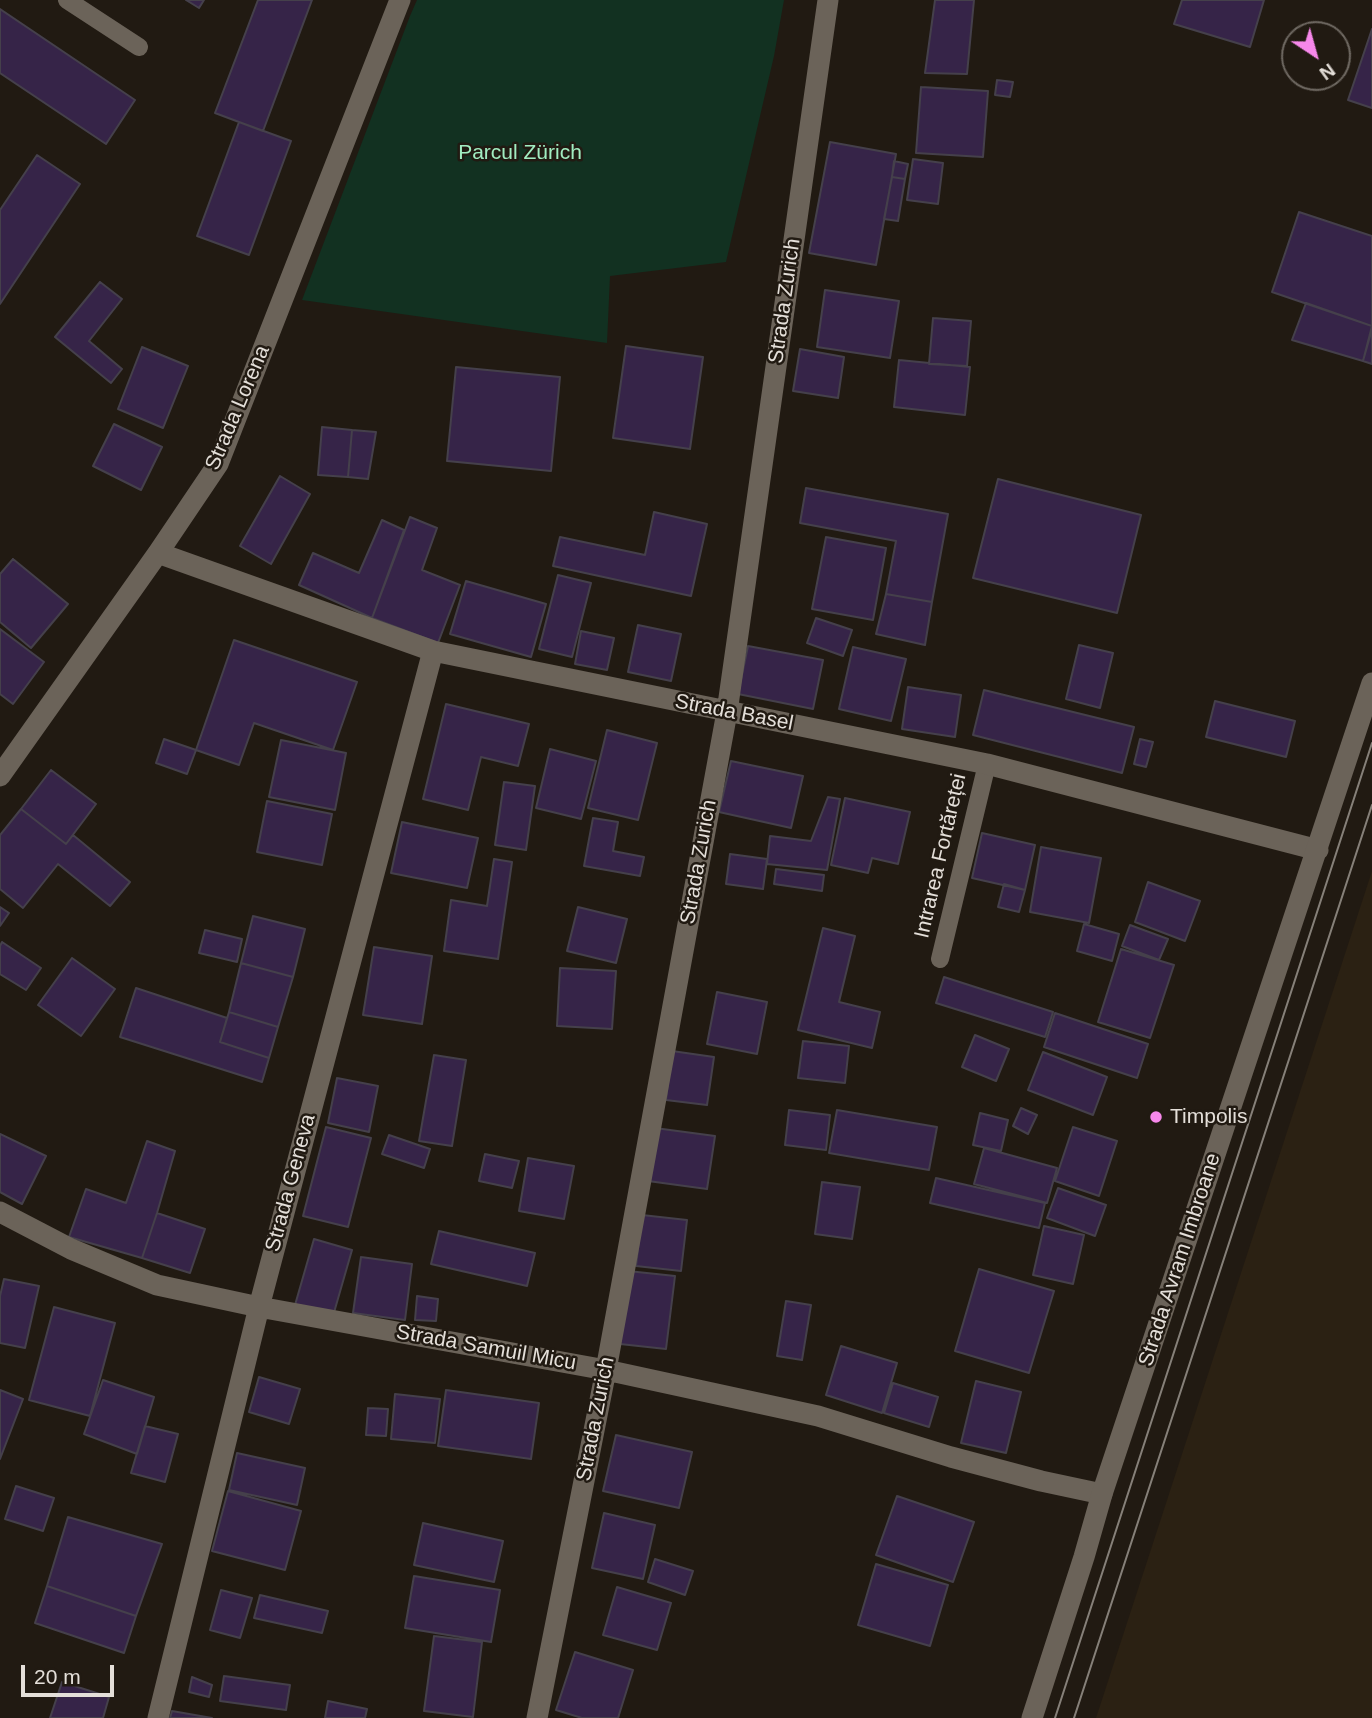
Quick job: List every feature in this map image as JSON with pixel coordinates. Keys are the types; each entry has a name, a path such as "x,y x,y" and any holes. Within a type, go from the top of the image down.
{"street":[{"name":"Strada Lorena","path":"0,776 218,464 400,0"},
{"name":"Strada Zurich","path":"537,1718 606,1370 727,712 828,0"},
{"name":"Strada Basel","path":"158,553 433,651 986,764 1318,849"},
{"name":"Strada Geneva","path":"158,1718 259,1307 433,651"},
{"name":"Strada Avram Imbroane","path":"1032,1718 1102,1494 1372,683"},
{"name":"Strada Samuil Micu","path":"0,1212 71,1249 157,1285 259,1307 606,1370 818,1416 951,1457 1102,1494"}],"lane":[{"path":"67,0 139,47"},
{"name":"Intrarea Fortăreței","path":"940,959 986,764"}],"shaded area":[{"path":"1372,871 1372,1718 1096,1718"}],"green space":[{"name":"Parcul Zürich","path":"417,0 784,0 774,56 726,262 610,276 607,343 302,300"}],"building":[{"path":"186,0 204,0 199,8"},
{"path":"258,0 312,0 263,131 215,113"},
{"path":"935,0 974,0 967,74 925,73"},
{"path":"1182,0 1264,0 1250,47 1174,24"},
{"path":"0,9 135,100 106,144 0,73"},
{"path":"1372,29 1372,108 1348,100"},
{"path":"997,80 1013,82 1010,97 995,95"},
{"path":"921,87 988,91 983,157 916,153"},
{"path":"239,122 291,141 249,255 197,236"},
{"path":"830,142 896,154 876,265 809,253"},
{"path":"37,155 80,184 0,304 0,210"},
{"path":"913,159 943,163 938,204 907,200"},
{"path":"894,161 908,164 905,179 892,177"},
{"path":"892,177 905,179 898,221 884,219"},
{"path":"1299,212 1372,236 1372,326 1272,292"},
{"path":"100,282 122,299 89,341 122,369 111,383 55,337"},
{"path":"825,290 899,301 890,358 817,347"},
{"path":"1306,303 1372,326 1363,361 1292,340"},
{"path":"933,318 971,321 967,366 929,364"},
{"path":"1372,329 1372,364 1363,361"},
{"path":"626,346 703,357 690,449 613,438"},
{"path":"142,347 188,366 163,428 118,409"},
{"path":"800,349 844,357 838,398 793,391"},
{"path":"899,360 970,367 965,415 894,407"},
{"path":"456,367 560,377 551,471 447,461"},
{"path":"114,424 162,447 141,490 93,466"},
{"path":"322,427 352,430 348,477 318,475"},
{"path":"352,430 376,432 368,479 348,477"},
{"path":"280,476 310,494 271,564 240,546"},
{"path":"998,479 1141,515 1117,613 973,578"},
{"path":"806,488 948,514 932,602 886,594 896,541 800,523"},
{"path":"654,512 707,524 691,596 553,566 560,537 645,555"},
{"path":"410,517 437,528 422,570 460,585 438,643 372,618"},
{"path":"382,520 404,530 372,618 299,585 313,553 359,573"},
{"path":"826,537 886,548 873,620 812,609"},
{"path":"13,559 68,604 31,648 0,622 0,574"},
{"path":"558,575 591,583 572,657 539,649"},
{"path":"466,581 546,604 531,657 450,634"},
{"path":"886,594 932,602 925,645 876,634"},
{"path":"816,618 852,630 843,656 807,643"},
{"path":"638,625 681,634 671,681 628,672"},
{"path":"0,629 44,662 13,704 0,694"},
{"path":"581,631 614,638 607,670 575,664"},
{"path":"234,640 357,682 333,750 254,723 239,765 196,750"},
{"path":"1079,645 1113,653 1100,708 1066,699"},
{"path":"748,646 823,660 813,709 738,694"},
{"path":"853,647 906,659 891,721 839,709"},
{"path":"908,687 961,695 955,737 902,729"},
{"path":"984,690 1134,727 1122,773 973,735"},
{"path":"1215,701 1295,721 1286,757 1206,737"},
{"path":"446,704 529,724 518,766 481,757 468,810 423,799"},
{"path":"607,730 657,743 638,820 588,808"},
{"path":"164,739 196,750 187,774 156,763"},
{"path":"1140,739 1153,742 1146,767 1134,764"},
{"path":"281,740 346,753 335,810 269,797"},
{"path":"550,749 596,761 581,819 536,808"},
{"path":"731,761 803,776 791,828 719,812"},
{"path":"51,770 96,804 66,844 21,809"},
{"path":"504,782 535,786 526,850 495,845"},
{"path":"828,797 840,799 827,870 767,864 770,836 811,841"},
{"path":"845,798 910,812 898,864 872,858 868,873 831,865"},
{"path":"267,801 332,814 322,865 257,852"},
{"path":"21,809 66,844 73,835 130,882 110,906 58,864 23,908 0,889 0,835"},
{"path":"593,818 618,822 613,851 644,857 640,876 584,866"},
{"path":"402,822 478,838 467,888 391,873"},
{"path":"982,833 1035,845 1025,890 972,878"},
{"path":"1041,847 1101,858 1089,923 1030,912"},
{"path":"730,854 767,859 763,889 726,884"},
{"path":"494,859 512,862 498,959 444,951 451,900 487,906"},
{"path":"776,869 824,875 822,891 774,884"},
{"path":"1148,882 1200,901 1185,941 1135,922"},
{"path":"1004,884 1025,890 1019,912 998,907"},
{"path":"0,907 9,913 0,926"},
{"path":"578,907 627,919 616,963 567,951"},
{"path":"253,916 305,929 293,977 241,963"},
{"path":"1084,924 1119,934 1112,961 1077,951"},
{"path":"1130,925 1168,939 1159,960 1122,946"},
{"path":"823,928 855,936 839,1002 880,1012 872,1048 798,1030"},
{"path":"205,930 242,939 237,962 199,953"},
{"path":"2,942 41,968 26,990 0,974"},
{"path":"374,947 432,956 422,1024 363,1015"},
{"path":"1121,949 1174,965 1150,1038 1098,1022"},
{"path":"72,958 115,989 81,1036 38,1005"},
{"path":"241,963 293,977 278,1027 229,1012"},
{"path":"560,968 616,971 612,1029 557,1026"},
{"path":"944,977 1053,1012 1045,1037 936,1003"},
{"path":"136,988 227,1018 220,1042 269,1058 262,1082 120,1037"},
{"path":"717,992 767,1002 757,1054 707,1044"},
{"path":"229,1012 278,1027 269,1058 220,1042"},
{"path":"1055,1013 1148,1044 1137,1078 1044,1047"},
{"path":"975,1035 1009,1049 996,1081 962,1067"},
{"path":"803,1041 849,1046 845,1083 798,1078"},
{"path":"672,1051 714,1057 707,1105 666,1100"},
{"path":"1043,1052 1107,1077 1093,1115 1028,1090"},
{"path":"434,1055 466,1060 452,1146 419,1141"},
{"path":"337,1078 378,1086 369,1132 328,1123"},
{"path":"1021,1108 1037,1115 1028,1134 1013,1126"},
{"path":"789,1110 830,1115 826,1150 785,1145"},
{"path":"837,1110 937,1127 929,1170 829,1153"},
{"path":"980,1113 1008,1120 1001,1151 973,1145"},
{"path":"326,1127 371,1138 348,1227 303,1216"},
{"path":"1073,1127 1117,1141 1099,1196 1055,1181"},
{"path":"655,1128 715,1136 707,1189 648,1181"},
{"path":"0,1134 46,1156 22,1204 0,1192"},
{"path":"389,1135 430,1149 424,1168 382,1154"},
{"path":"147,1141 175,1151 142,1258 69,1237 86,1189 126,1203"},
{"path":"984,1148 1057,1168 1047,1203 974,1184"},
{"path":"485,1154 519,1161 512,1188 479,1181"},
{"path":"528,1158 574,1166 564,1219 519,1211"},
{"path":"936,1178 1045,1203 1039,1228 930,1203"},
{"path":"822,1182 860,1187 852,1239 815,1234"},
{"path":"1058,1188 1106,1205 1095,1236 1047,1218"},
{"path":"157,1213 205,1229 190,1273 142,1258"},
{"path":"642,1215 687,1220 681,1271 636,1266"},
{"path":"1044,1226 1084,1235 1073,1284 1033,1275"},
{"path":"439,1231 535,1253 527,1286 431,1264"},
{"path":"314,1239 352,1250 333,1316 295,1305"},
{"path":"361,1257 412,1264 405,1320 353,1313"},
{"path":"979,1269 1054,1291 1029,1373 955,1351"},
{"path":"628,1271 675,1276 666,1349 620,1344"},
{"path":"4,1279 39,1286 25,1348 0,1343 0,1296"},
{"path":"417,1296 438,1299 436,1321 415,1320"},
{"path":"786,1301 811,1305 802,1360 777,1356"},
{"path":"54,1307 115,1323 90,1416 29,1400"},
{"path":"841,1346 897,1363 882,1413 826,1395"},
{"path":"259,1377 300,1389 289,1424 249,1412"},
{"path":"103,1380 154,1397 137,1454 84,1434"},
{"path":"976,1381 1021,1392 1006,1453 961,1443"},
{"path":"893,1383 938,1397 929,1427 884,1413"},
{"path":"0,1390 23,1399 0,1459"},
{"path":"446,1390 539,1403 531,1459 438,1446"},
{"path":"395,1394 440,1399 435,1443 391,1439"},
{"path":"368,1408 388,1409 386,1436 366,1435"},
{"path":"145,1426 178,1434 165,1482 131,1473"},
{"path":"616,1435 692,1452 679,1508 603,1491"},
{"path":"237,1453 305,1468 297,1505 229,1490"},
{"path":"16,1486 54,1498 43,1531 5,1519"},
{"path":"228,1491 301,1511 285,1570 212,1551"},
{"path":"897,1496 974,1522 953,1582 876,1555"},
{"path":"604,1513 655,1525 643,1579 592,1568"},
{"path":"68,1517 162,1544 136,1616 47,1586"},
{"path":"423,1523 503,1541 494,1582 414,1565"},
{"path":"655,1559 693,1571 685,1595 648,1582"},
{"path":"876,1564 948,1585 930,1646 858,1625"},
{"path":"414,1576 500,1590 491,1642 405,1628"},
{"path":"47,1586 136,1616 124,1653 35,1623"},
{"path":"617,1587 671,1603 657,1650 603,1635"},
{"path":"221,1590 252,1598 240,1638 210,1630"},
{"path":"260,1595 328,1611 322,1633 254,1618"},
{"path":"434,1636 482,1642 473,1717 424,1711"},
{"path":"575,1652 633,1670 618,1718 582,1718 556,1710"},
{"path":"224,1676 290,1685 286,1710 220,1701"},
{"path":"192,1677 212,1685 209,1697 189,1692"},
{"path":"62,1682 109,1697 103,1718 50,1718"},
{"path":"328,1701 367,1709 365,1718 325,1718"},
{"path":"172,1711 212,1718 170,1718"}],"tram line":[{"path":"1055,1718 1372,743"},
{"path":"1074,1718 1372,805"}],"place":[{"name":"Timpolis","path":"1156,1117"}]}
